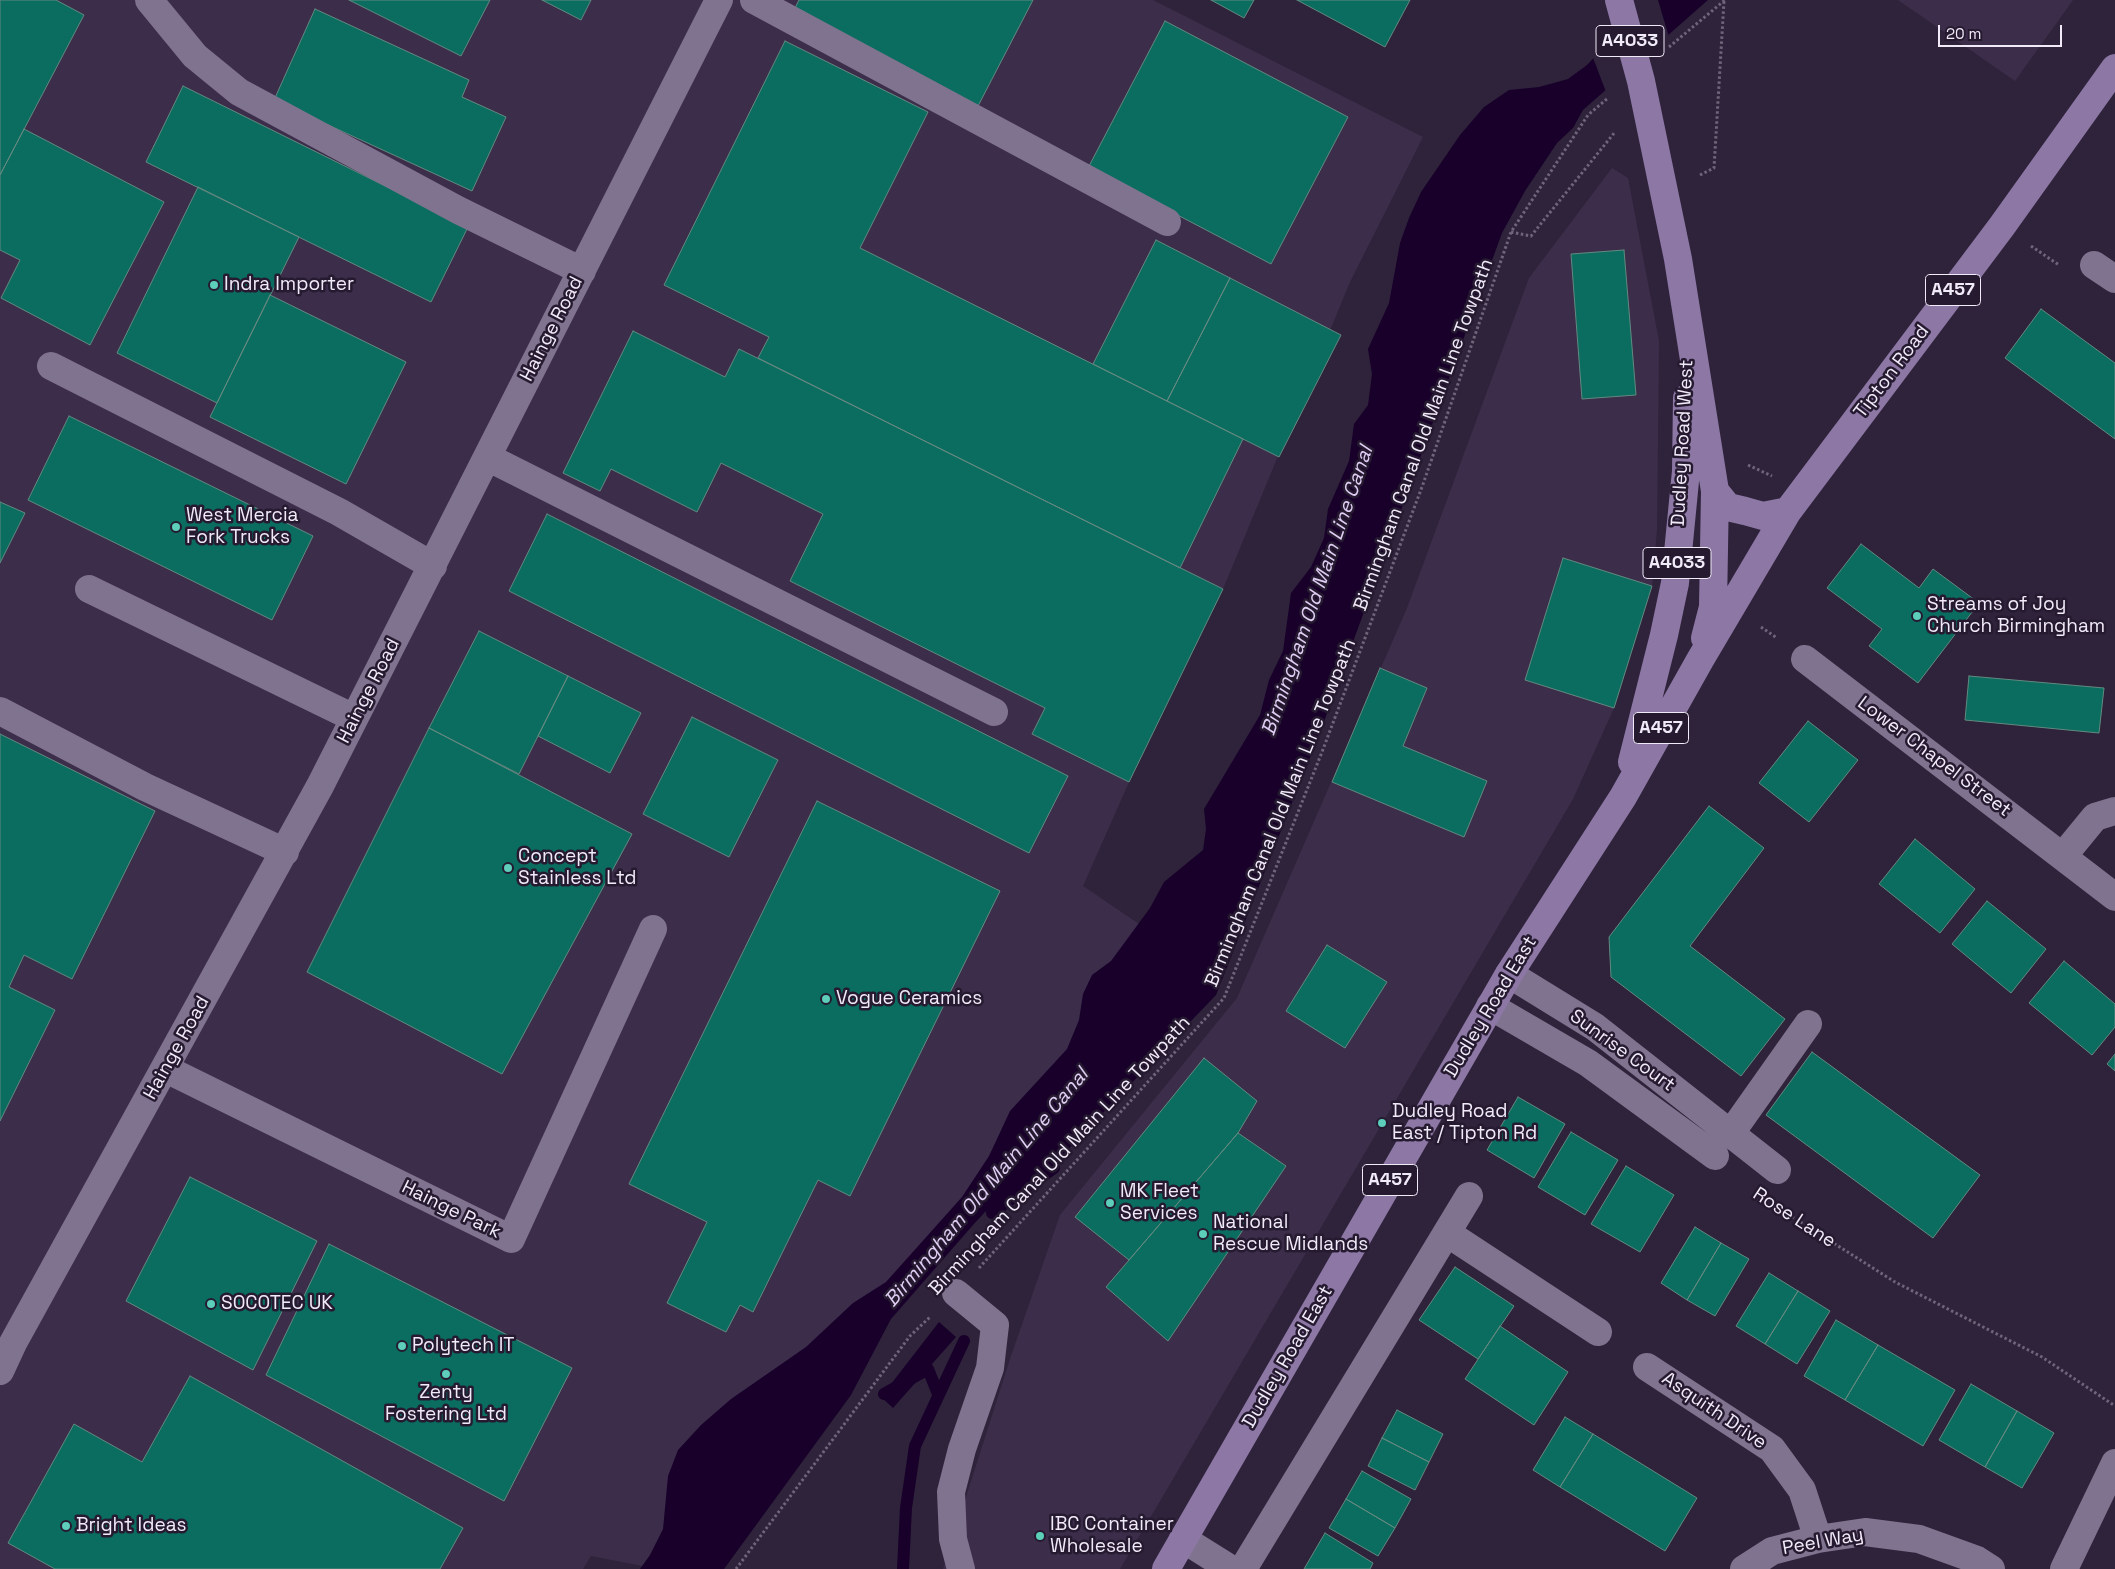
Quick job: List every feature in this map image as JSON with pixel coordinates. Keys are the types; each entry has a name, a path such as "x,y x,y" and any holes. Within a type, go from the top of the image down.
{"main road":[{"name":"Dudley Road West","path":"1619,0 1641,82 1678,259 1715,491 1713,607 1700,660"},
{"name":"Tipton Road","path":"1700,660 1788,511 2002,226 2115,68"},
{"name":"Dudley Road West","path":"1623,797 1664,635 1674,583 1686,471 1688,322"},
{"name":"Dudley Road West","path":"1715,491 1728,507 1763,516 1788,511"},
{"name":"Dudley Road East","path":"1166,1569 1508,974 1623,797 1700,660"}],"street":[{"path":"149,0 195,56 239,92 458,210 582,271"},
{"name":"Hainge Road","path":"0,1372 7,1340 166,1069 320,786 719,0"},
{"path":"754,0 1167,222"},
{"path":"50,366 339,512 433,566"},
{"path":"487,457 994,712"},
{"path":"89,589 354,718"},
{"name":"Lower Chapel Street","path":"1805,659 2115,897"},
{"path":"0,711 145,786 285,852"},
{"path":"2062,856 2096,817 2115,811"},
{"name":"Hainge Park","path":"166,1069 511,1240 654,930"},
{"name":"Sunrise Court","path":"1508,974 1594,1027 1777,1170"},
{"path":"1490,1006 1588,1062 1715,1156"},
{"path":"1731,1133 1808,1024"},
{"path":"1242,1569 1468,1196"},
{"path":"1446,1233 1598,1332"},
{"path":"956,1293 995,1325 990,1368 962,1449 951,1492 953,1539 961,1569"},
{"name":"Asquith Drive","path":"1647,1367 1772,1449 1802,1490 1818,1539"},
{"path":"2064,1569 2115,1463"},
{"name":"Peel Way","path":"1744,1569 1772,1551 1818,1539 1865,1532 1919,1539 1978,1560 1991,1569"},
{"path":"1183,1539 1231,1569"}],"path":[{"path":"1663,52 1724,0"},
{"path":"1700,175 1714,168 1724,0"},
{"name":"Birmingham Canal Old Main Line Towpath","path":"736,1569 910,1336 956,1293 1224,998 1322,752 1418,496 1511,232 1588,116 1610,96"},
{"path":"1511,232 1531,236 1617,130"},
{"path":"2002,226 2075,275 2104,272"},
{"name":"Rose Lane","path":"1773,1204 1895,1282 2042,1357 2115,1406"}],"shaded area":[{"path":"0,0 1153,0 1423,137 1350,282 1223,589 1129,782 1083,886 1173,947 658,1569 591,1556 583,1569 0,1569"},
{"path":"1898,0 2073,0 2015,81"},
{"path":"1612,168 1628,178 1659,341 1657,530 1652,586 1614,708 1573,799 1120,1569 943,1569 1011,1356 1060,1215 1237,998 1407,608 1529,278"}],"water":[{"name":"Birmingham Old Main Line Canal","path":"1648,0 1708,0 1583,110 1573,128 1557,143 1525,191 1502,233 1322,727 1216,995 1055,1163 985,1212 891,1319 851,1395 724,1569 640,1569 650,1555 663,1529 668,1476 678,1450 701,1425 731,1399 806,1347 853,1303 886,1282 962,1197 989,1156 1010,1111 1067,1049 1079,1020 1083,994 1092,975 1111,961 1150,908 1164,882 1203,850 1206,829 1204,809 1260,715 1269,680 1283,651 1291,593 1311,567 1324,538 1328,509 1349,461 1354,424 1368,405 1372,374 1368,349 1389,303 1400,243 1421,192 1460,135 1484,107 1509,90 1539,87 1568,79 1587,65"},
{"path":"939,1322 956,1337 893,1408 881,1397"}],"pier":[{"path":"1644,0 1658,0 1669,37 1606,92 1592,55"}],"building":[{"path":"0,0 56,0 84,15 0,175"},
{"path":"349,0 490,0 461,56"},
{"path":"542,0 591,0 581,20"},
{"path":"799,0 1033,0 978,106 794,10"},
{"path":"1211,0 1254,0 1244,18"},
{"path":"1297,0 1410,0 1385,47"},
{"path":"315,9 469,80 462,97 506,117 472,191 274,100"},
{"path":"1165,21 1348,117 1271,264 1088,168"},
{"path":"785,41 928,112 860,248 1243,439 1180,568 758,358 769,337 664,285"},
{"path":"183,86 468,227 431,302 146,162"},
{"path":"24,129 164,202 90,345 1,298 20,260 0,250 0,175"},
{"path":"198,187 299,237 217,403 117,353"},
{"path":"1156,240 1230,278 1167,401 1093,364"},
{"path":"1624,250 1636,395 1582,399 1571,254"},
{"path":"1230,278 1341,335 1279,457 1167,401"},
{"path":"270,295 406,362 346,484 210,417"},
{"path":"2041,309 2115,363 2115,439 2005,358"},
{"path":"633,331 725,377 739,349 1223,589 1129,782 1032,734 1045,708 790,581 823,514 721,463 697,512 611,469 600,491 563,473"},
{"path":"69,416 313,536 272,620 28,500"},
{"path":"0,502 25,513 0,563"},
{"path":"547,514 1068,776 1029,853 509,591"},
{"name":"Streams of Joy Church Birmingham","path":"1861,544 1919,588 1933,569 1979,603 1918,683 1869,646 1882,629 1827,588"},
{"path":"1563,558 1652,586 1614,708 1525,680"},
{"path":"479,631 568,676 519,774 429,728"},
{"path":"1380,668 1427,688 1403,746 1487,781 1464,837 1332,782"},
{"path":"568,676 641,713 610,773 538,736"},
{"path":"1969,676 2104,688 2099,733 1965,720"},
{"path":"692,717 778,760 729,857 643,814"},
{"path":"1808,721 1858,760 1809,822 1759,783"},
{"path":"429,728 632,834 502,1074 307,972"},
{"path":"0,734 155,811 72,979 24,955 9,987 55,1010 0,1121"},
{"path":"817,801 1000,891 850,1196 818,1180 753,1312 740,1305 726,1332 667,1303 707,1222 629,1184"},
{"path":"1709,806 1764,848 1690,946 1785,1019 1741,1076 1611,977 1609,937"},
{"path":"1915,839 1975,889 1940,933 1879,884"},
{"path":"1987,901 2046,949 2011,993 1952,944"},
{"path":"1327,945 1387,982 1345,1048 1286,1011"},
{"path":"2064,961 2115,1004 2115,1027 2092,1055 2029,1003"},
{"path":"1812,1052 1980,1175 1933,1238 1766,1115"},
{"path":"2115,1054 2115,1071 2107,1064"},
{"path":"1204,1058 1257,1101 1238,1133 1129,1260 1075,1217"},
{"path":"1518,1097 1565,1124 1534,1178 1487,1150"},
{"path":"1571,1132 1618,1160 1585,1215 1538,1187"},
{"path":"1238,1133 1286,1166 1168,1341 1106,1287"},
{"path":"1626,1166 1674,1195 1640,1252 1591,1224"},
{"path":"190,1177 317,1241 253,1370 126,1301"},
{"path":"1695,1227 1721,1243 1687,1300 1661,1283"},
{"path":"1721,1243 1749,1259 1715,1316 1687,1300"},
{"path":"329,1244 572,1368 504,1501 266,1375"},
{"path":"1455,1267 1514,1306 1478,1359 1419,1320"},
{"path":"1769,1273 1798,1291 1765,1344 1736,1326"},
{"path":"1798,1291 1830,1311 1797,1364 1765,1344"},
{"path":"1836,1320 1878,1345 1845,1400 1804,1376"},
{"path":"1500,1326 1568,1372 1534,1425 1465,1379"},
{"path":"1878,1345 1955,1390 1923,1446 1845,1400"},
{"path":"190,1376 463,1528 440,1569 55,1569 8,1543 74,1424 142,1462"},
{"path":"1971,1384 2017,1411 1985,1467 1939,1440"},
{"path":"1397,1410 1443,1434 1429,1462 1382,1438"},
{"path":"2017,1411 2054,1433 2022,1488 1985,1467"},
{"path":"1565,1417 1593,1434 1560,1487 1533,1470"},
{"path":"1593,1434 1697,1498 1665,1551 1560,1487"},
{"path":"1382,1438 1429,1462 1415,1490 1368,1466"},
{"path":"1362,1471 1411,1499 1395,1528 1346,1499"},
{"path":"1346,1499 1395,1528 1378,1556 1329,1528"},
{"path":"1325,1533 1373,1563 1370,1569 1304,1569"}],"waterway":[{"name":"Birmingham Old Main Line Canal","path":"992,1213 1054,1168 1044,1152"},
{"path":"903,1569 906,1508 915,1446 964,1341"},
{"path":"884,1394 928,1369 938,1394"}],"place":[{"name":"Indra Importer","path":"214,285"},
{"name":"West Mercia Fork Trucks","path":"176,527"},
{"name":"Streams of Joy Church Birmingham","path":"1917,616"},
{"name":"Concept Stainless Ltd","path":"508,868"},
{"name":"Vogue Ceramics","path":"826,999"},
{"name":"Dudley Road East / Tipton Rd","path":"1382,1123"},
{"name":"MK Fleet Services","path":"1110,1203"},
{"name":"National Rescue Midlands","path":"1203,1234"},
{"name":"SOCOTEC UK","path":"211,1304"},
{"name":"Polytech IT","path":"402,1346"},
{"name":"Zenty Fostering Ltd","path":"446,1374"},
{"name":"Bright Ideas","path":"66,1526"},
{"name":"IBC Container Wholesale","path":"1040,1536"}]}
